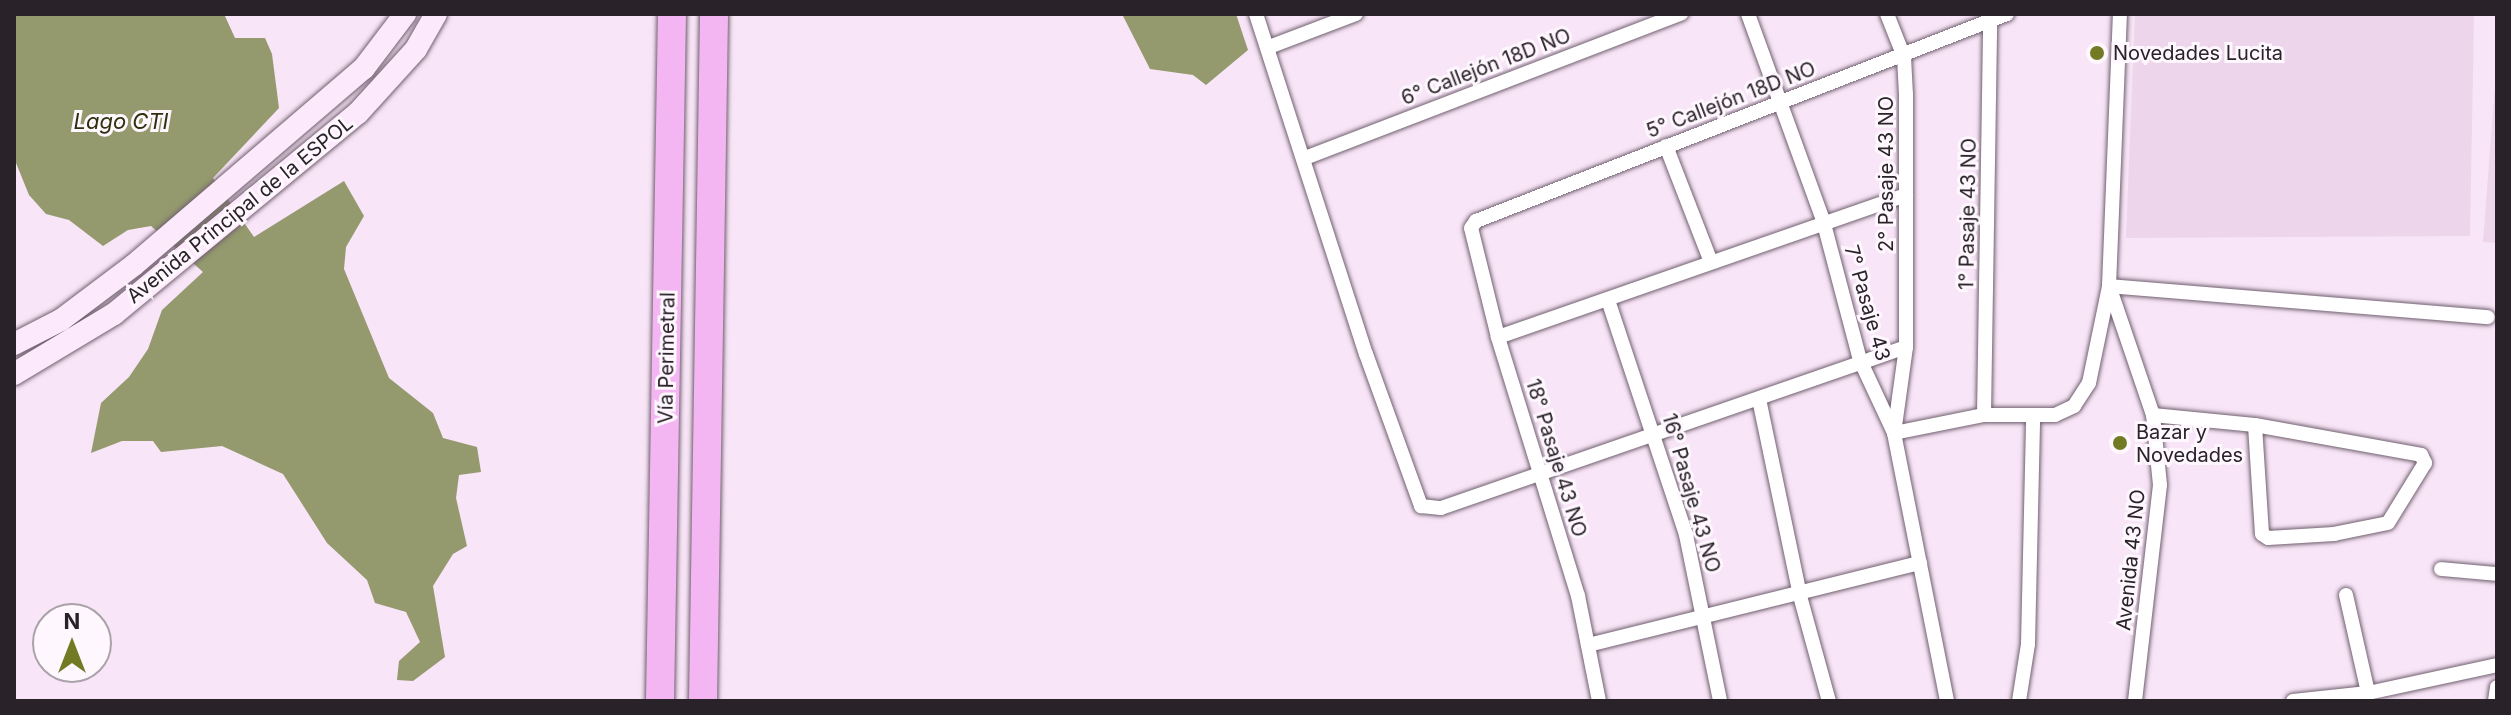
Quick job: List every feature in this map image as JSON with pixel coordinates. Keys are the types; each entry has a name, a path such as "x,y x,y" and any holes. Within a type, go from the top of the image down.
{"highway":[{"name":"Vía Perimetral","path":"660,701 672,14"},
{"path":"703,701 714,14"}],"main road":[{"name":"Avenida Principal de la ESPOL","path":"14,344 61,320 134,265 364,68 405,14"},
{"name":"Avenida Principal de la ESPOL","path":"14,374 75,341 358,113 416,49 436,14"}],"street":[{"path":"1256,14 1421,506 1441,508 1655,437 1860,360 1906,347"},
{"path":"1269,47 1356,14"},
{"name":"6° Callejón 18D NO","path":"1305,158 1681,14"},
{"name":"7° Pasaje 43","path":"1748,14 1823,220 1860,360 1894,433 1947,701"},
{"name":"2° Pasaje 43 NO","path":"1887,14 1904,57 1906,347 1894,433"},
{"name":"5° Callejón 18D NO","path":"1471,228 1476,221 1782,101 1904,57 1991,17 2007,14"},
{"name":"Avenida 43 NO","path":"1894,433 1984,415 2033,418 2074,406 2089,383 2109,286 2120,14"},
{"name":"1° Pasaje 43 NO","path":"1984,415 1991,17"},
{"path":"1666,146 1711,262"},
{"path":"1498,337 1608,300 1823,220 1906,195"},
{"name":"18° Pasaje 43 NO","path":"1471,228 1498,337 1588,645 1599,701"},
{"path":"2109,286 2488,317"},
{"name":"Avenida 43 NO","path":"2109,286 2153,415 2160,485 2135,701"},
{"name":"16° Pasaje 43 NO","path":"1608,300 1655,437 1704,616 1720,701"},
{"path":"1759,399 1800,596 1829,701"},
{"path":"2153,415 2255,425 2421,455 2425,463 2388,523 2334,534 2268,538 2262,534 2255,425"},
{"path":"2019,701 2028,644 2033,418"},
{"path":"1588,645 1800,596 1920,563"},
{"path":"2441,569 2497,574"},
{"path":"2346,595 2368,693"},
{"path":"2293,701 2368,693 2497,665"},
{"path":"2495,701 2497,687"}],"shaded area":[{"path":"2135,14 2474,14 2470,236 2126,238"},
{"path":"2497,59 2497,243 2483,242"}],"water":[{"name":"Lago CTI","path":"14,14 224,14 235,38 265,38 272,54 279,108 213,178 254,237 344,181 364,216 346,247 344,269 389,378 433,413 443,438 477,447 481,472 459,475 456,498 467,546 453,554 433,586 445,657 413,681 397,680 399,661 420,642 406,612 375,603 367,580 327,543 283,474 222,446 161,452 153,441 122,441 91,453 101,403 129,377 148,349 162,310 203,272 151,226 128,230 103,246 69,220 46,214 29,195 14,158"},
{"path":"1122,14 1236,14 1248,50 1206,85 1193,75 1150,69"}],"place":[{"name":"Novedades Lucita","path":"2097,53"},
{"name":"Bazar y Novedades","path":"2120,443"}]}
